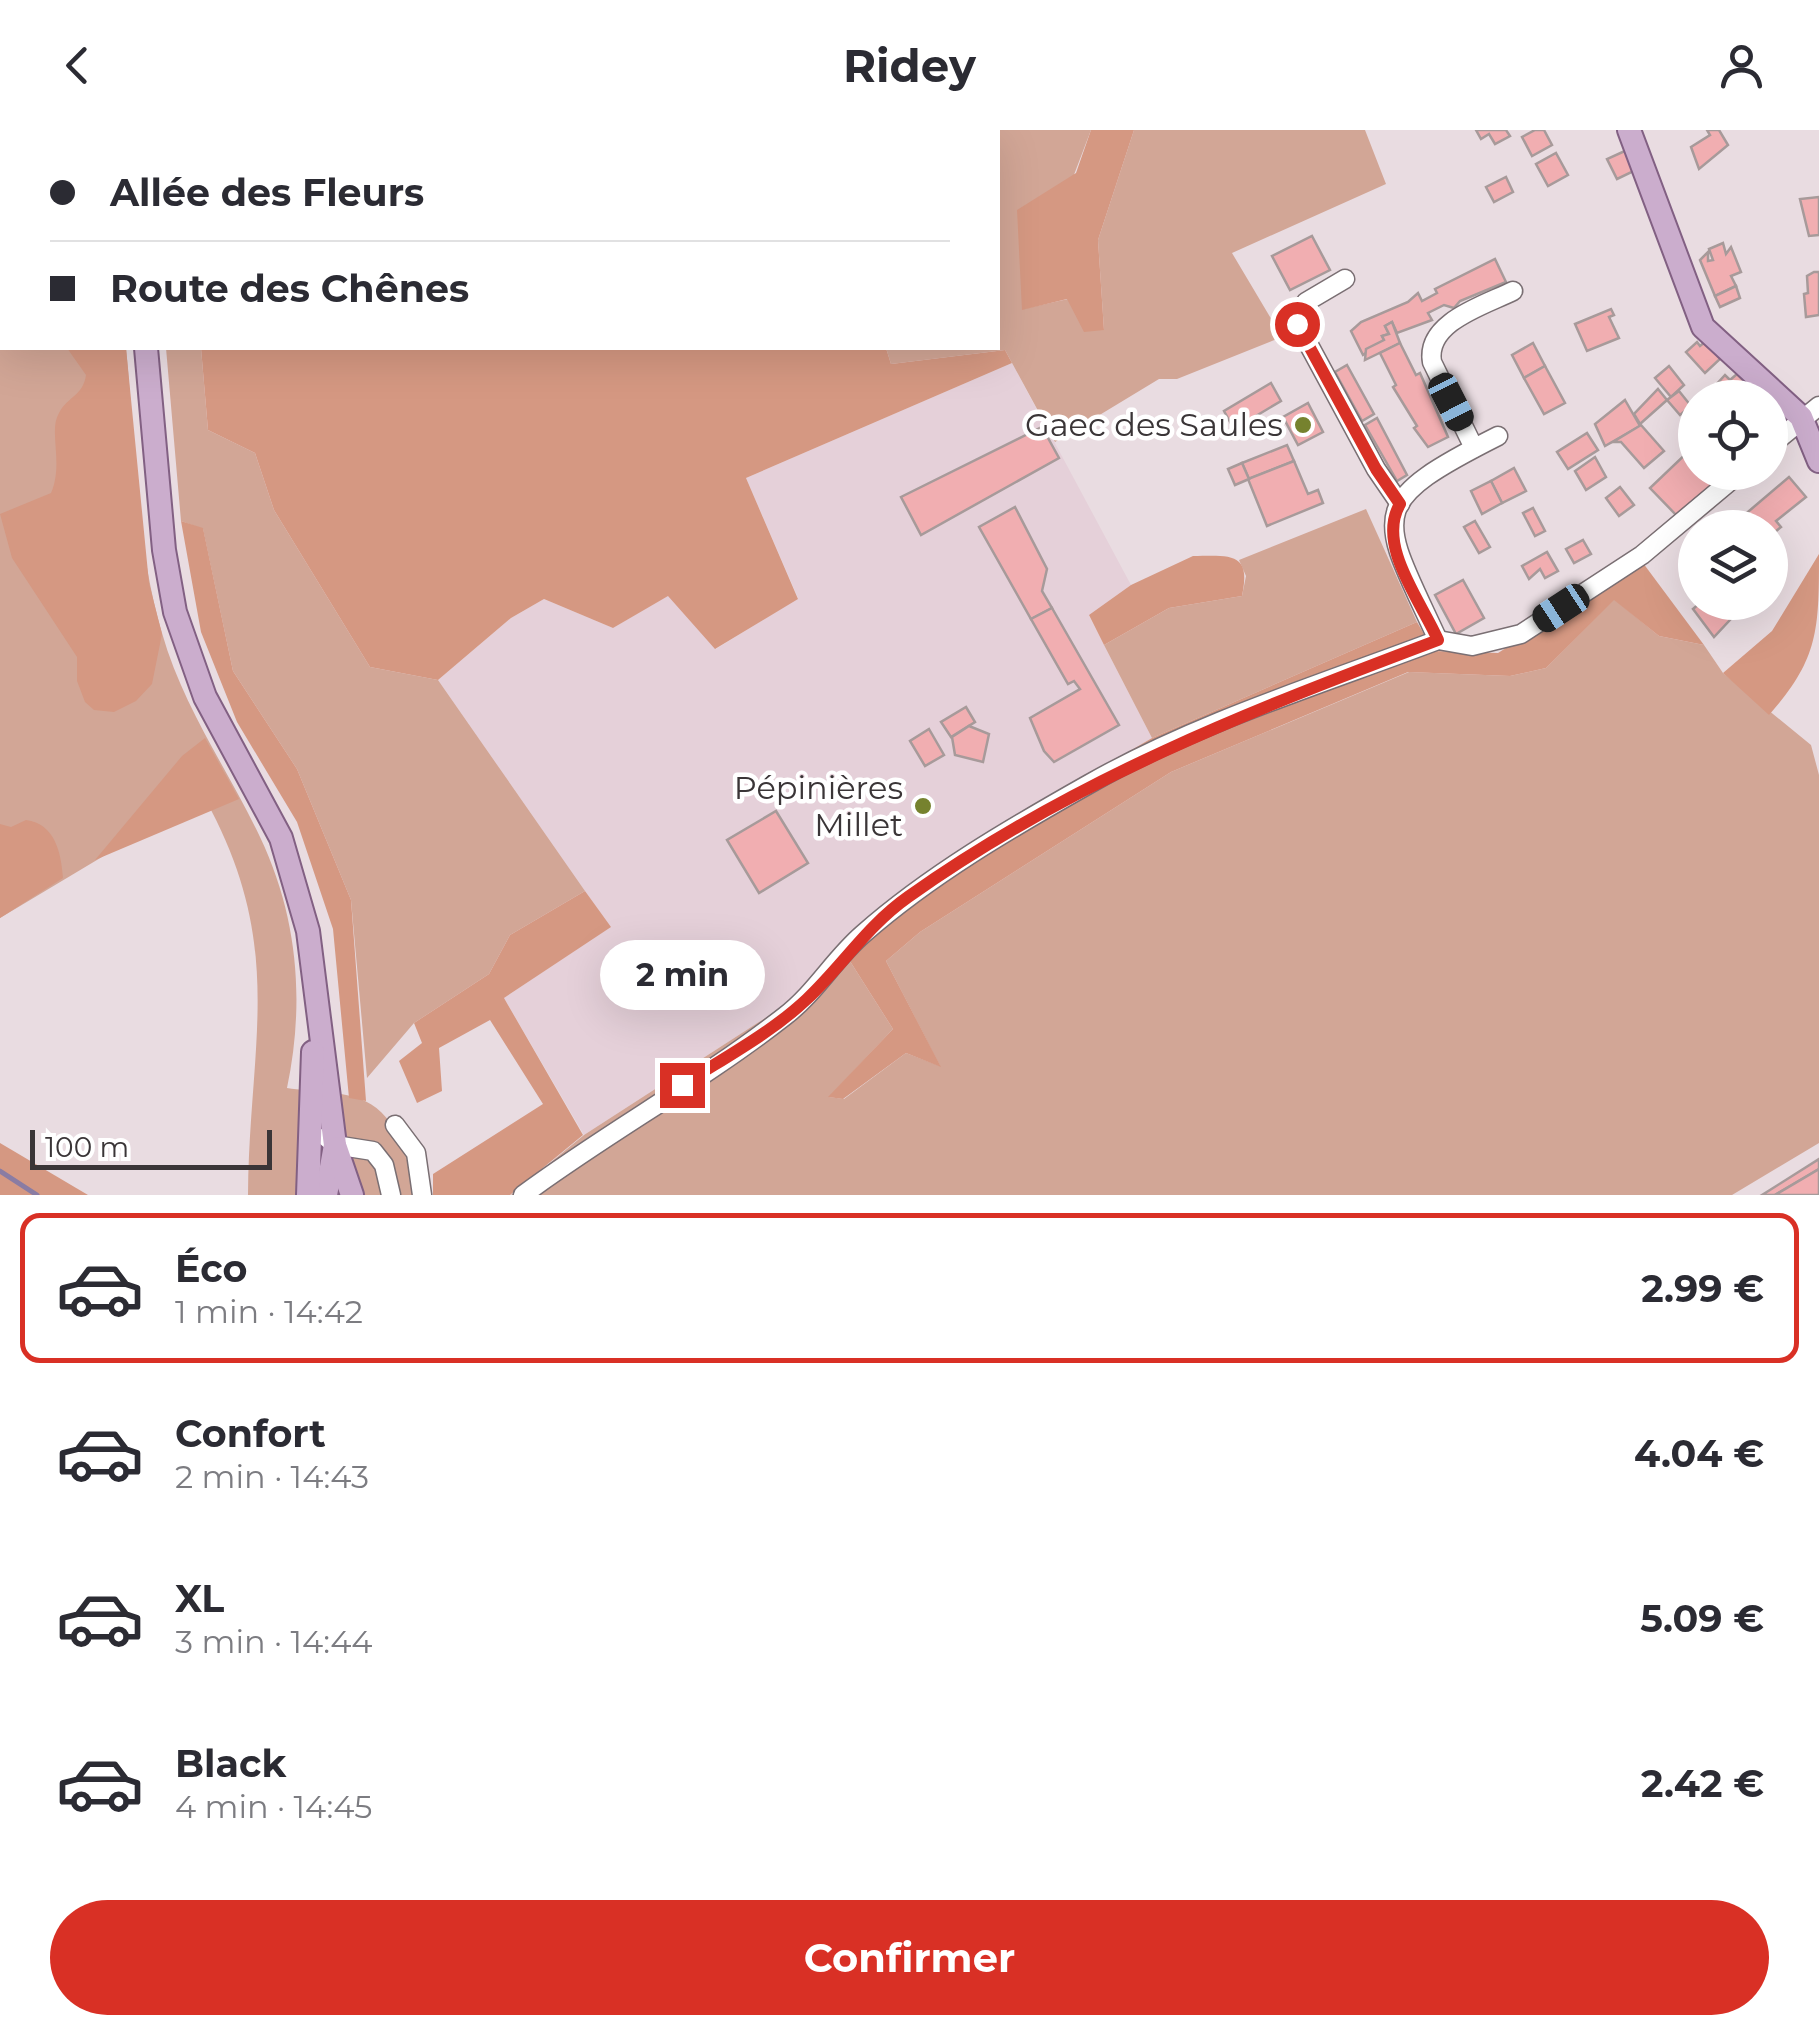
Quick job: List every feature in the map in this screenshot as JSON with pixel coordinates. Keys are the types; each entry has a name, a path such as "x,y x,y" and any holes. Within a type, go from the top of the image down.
{"main road":[{"path":"1629,130 1704,327 1810,412 1819,461"},
{"path":"146,350 164,550 175,612 204,697 263,800 303,905 317,984 341,1195"},
{"path":"307,1171 317,984"},
{"path":"326,1195 335,1145"},
{"path":"335,1145 352,1195"}],"street":[{"path":"1346,279 1306,302 1297,324 1376,469 1400,504"},
{"path":"1474,448 1432,362 1430,350 1445,328 1513,291"},
{"path":"1788,431 1810,412"},
{"path":"1438,640 1394,548 1391,522 1400,504 1430,472 1498,436"},
{"path":"523,1195 600,1138 781,1020 823,982 859,937 906,899 1078,790 1223,721 1438,640 1472,646 1521,634 1642,555 1720,490"},
{"path":"395,1125 416,1154 422,1195"},
{"path":"307,1171 325,1136 335,1145 373,1151 384,1165 391,1195"}],"shaded area":[{"path":"1000,130 1091,130 1023,309 1068,299 1104,330 1098,240 1134,130 1365,130 1386,184 1232,253 1282,337 1177,379 1159,379 1055,442 1005,350 891,364 887,350 1000,350"},
{"path":"1091,130 1134,130 1098,240 1104,330 1084,332 1067,299 1022,310 1017,210 1076,173"},
{"path":"0,350 126,350 141,527 162,633 194,712 273,867 290,929 296,1024 287,1088 347,1095 376,1108 401,1142 413,1195 248,1195 258,1000 255,955 248,909 234,861 211,810 122,845 0,918"},
{"path":"68,350 126,350 149,583 162,634 152,684 136,701 114,712 94,710 85,702 77,681 77,657 12,558 0,514 51,493 56,470 56,420 82,387 86,375"},
{"path":"166,350 201,350 208,430 255,453 274,510 370,667 438,680 585,891 510,935 489,974 414,1023 367,1078 351,900 297,769 233,671 203,529 181,521"},
{"path":"201,350 887,350 891,364 1005,350 1012,363 746,478 798,599 715,649 668,596 613,628 544,599 511,618 438,680 370,667 274,510 255,453 208,430"},
{"path":"1012,363 1131,585 1089,616 1152,738 952,855 801,995 584,1135 504,998 610,927 438,680 511,618 544,599 613,628 668,595 716,649 798,598 746,478"},
{"path":"1366,509 1417,622 1152,738 1104,645 1169,608 1242,596 1246,576 1239,560"},
{"path":"181,521 203,528 233,671 297,769 351,900 366,1101 349,1098 333,929 297,822 237,722 201,632"},
{"path":"1819,554 1813,642 1798,677 1769,715 1723,673 1772,631 1779,620 1788,620 1788,605"},
{"path":"1193,556 1235,559 1244,571 1242,596 1169,608 1104,645 1089,615 1131,585"},
{"path":"1643,563 1678,610 1678,620 1685,620 1704,645 1659,636 1614,600 1546,668 1510,676 1408,672 1171,772 920,932 886,961 941,1067 906,1053 843,1099 828,1097 893,1029 841,947 858,926 952,855 1152,738 1417,622 1434,651 1498,653"},
{"path":"1614,599 1659,636 1704,645 1723,673 1811,745 1819,775 1819,1143 1732,1195 511,1195 584,1135 801,995 841,947 893,1029 829,1097 844,1099 906,1053 940,1066 886,961 920,932 1171,772 1409,672 1510,676 1546,668"},
{"path":"205,738 239,799 95,860 182,756"},
{"path":"26,820 50,833 58,849 63,878 0,918 0,824 11,827"},
{"path":"585,891 611,927 504,998 583,1135 510,1195 433,1195 433,1174 543,1104 490,1020 439,1048 442,1091 417,1103 399,1061 422,1043 414,1023 489,974 510,935"},
{"path":"0,1143 88,1195 0,1195"}],"building":[{"path":"1476,130 1506,130 1510,136 1495,144 1489,134 1481,139"},
{"path":"1544,130 1552,145 1532,156 1522,137"},
{"path":"1707,130 1719,130 1728,145 1699,169 1691,147 1710,135"},
{"path":"1627,150 1636,170 1617,179 1607,159"},
{"path":"1556,153 1568,175 1548,186 1536,164"},
{"path":"1506,177 1513,192 1494,202 1486,187"},
{"path":"1819,197 1819,235 1809,236 1800,199"},
{"path":"1312,236 1330,270 1290,290 1272,256"},
{"path":"1723,243 1726,254 1731,247 1741,272 1731,276 1736,286 1715,296 1700,260 1708,252 1708,261 1713,260 1709,249"},
{"path":"1495,259 1506,282 1460,301 1454,308 1444,305 1428,313 1432,320 1397,333 1392,322 1385,326 1389,334 1382,336 1384,340 1363,355 1351,331 1361,322 1408,302 1418,293 1422,301 1437,293 1435,289"},
{"path":"1819,272 1819,315 1806,317 1807,276"},
{"path":"1736,286 1740,298 1720,307 1715,296"},
{"path":"1611,309 1614,315 1609,317 1619,338 1587,351 1575,324"},
{"path":"1392,322 1400,343 1365,360 1366,349 1384,340 1382,336 1389,334 1385,326"},
{"path":"1697,342 1700,346 1705,342 1720,359 1705,373 1686,352"},
{"path":"1400,343 1416,375 1420,373 1448,437 1428,447 1393,387 1396,385 1380,353"},
{"path":"1533,343 1545,366 1524,378 1512,355"},
{"path":"1347,365 1374,414 1362,421 1335,372"},
{"path":"1545,366 1565,403 1544,414 1524,378"},
{"path":"1669,366 1680,380 1678,391 1671,397 1655,378"},
{"path":"1271,383 1281,401 1234,429 1224,411"},
{"path":"1658,389 1667,400 1640,424 1634,414"},
{"path":"1678,392 1678,413 1667,400"},
{"path":"1625,400 1640,426 1605,446 1595,424"},
{"name":"Gaec des Saules","path":"1308,403 1323,432 1298,445 1283,417"},
{"path":"1377,418 1407,475 1397,481 1365,425"},
{"path":"1641,425 1664,451 1644,468 1621,442 1613,442"},
{"path":"1042,427 1059,458 921,535 901,497"},
{"path":"1587,433 1598,450 1568,469 1557,452"},
{"path":"1287,445 1294,461 1249,479 1242,463"},
{"path":"1595,457 1606,477 1586,490 1575,471"},
{"path":"1294,461 1308,494 1318,490 1323,503 1267,526 1248,479"},
{"path":"1678,461 1678,490 1708,490 1687,510 1678,510 1678,517 1650,488"},
{"path":"1242,463 1249,479 1235,485 1228,469"},
{"path":"1514,468 1526,491 1502,503 1491,481"},
{"path":"1788,478 1806,497 1788,511 1750,510 1774,490 1788,490"},
{"path":"1491,481 1502,503 1482,514 1471,491"},
{"path":"1620,487 1634,505 1619,516 1606,498"},
{"path":"1015,507 1047,569 1042,591 1052,608 1031,619 979,527"},
{"path":"1533,508 1545,531 1535,536 1523,513"},
{"path":"1475,521 1490,547 1479,553 1464,527"},
{"path":"1583,540 1591,554 1574,563 1566,549"},
{"path":"1547,552 1558,571 1545,578 1540,569 1529,579 1522,566"},
{"path":"1463,580 1484,618 1456,634 1435,595"},
{"path":"1052,608 1119,725 1054,762 1044,751 1030,718 1080,689 1074,681 1068,684 1031,619"},
{"path":"1701,620 1730,620 1714,637"},
{"path":"966,707 975,722 951,737 941,722"},
{"path":"969,726 989,734 983,762 955,755 952,737"},
{"path":"929,729 944,755 925,766 910,741"},
{"path":"776,811 808,863 759,893 727,840"},
{"path":"1819,1159 1819,1169 1775,1195 1762,1195"},
{"path":"1819,1169 1819,1195 1775,1195"}],"waterway":[{"path":"0,1171 37,1195"}],"place":[{"name":"Gaec des Saules","path":"1303,425"},
{"name":"Pépinières Millet","path":"923,806"}],"route":[{"path":"682,1085 806,1000 859,937 906,899 1092,782 1223,721 1438,640 1394,548 1391,522 1400,504 1376,469 1297,324"}]}
